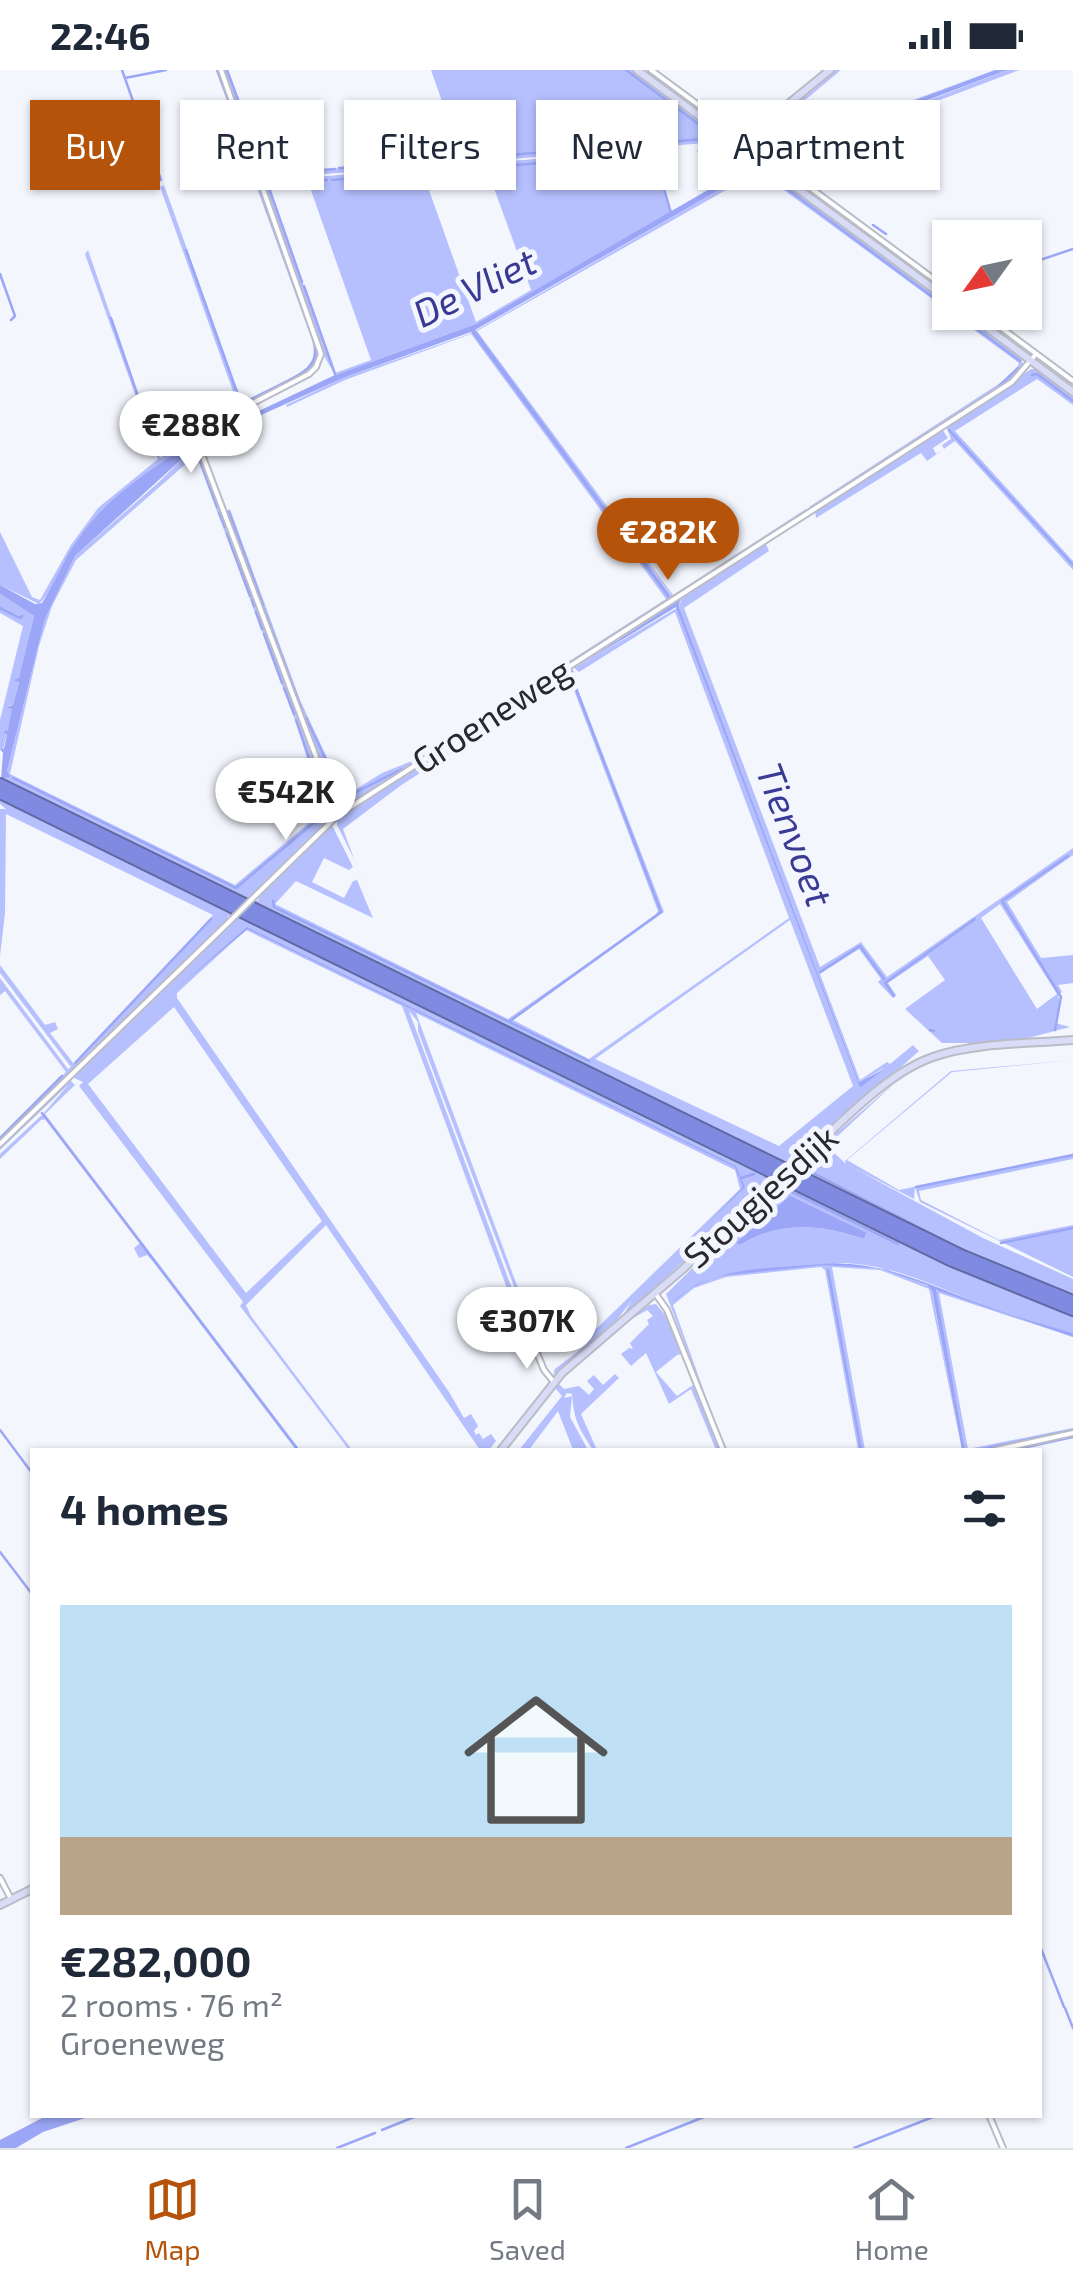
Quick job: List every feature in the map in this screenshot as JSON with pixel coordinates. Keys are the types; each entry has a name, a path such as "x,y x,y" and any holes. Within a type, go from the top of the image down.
{"highway":[{"path":"0,784 962,1256 1073,1302"},
{"path":"0,793 950,1260 1073,1310"}],"street":[{"path":"221,70 320,354 316,367 308,374 205,429 200,435 200,446 338,815"},
{"path":"637,70 698,112"},
{"path":"651,70 698,108"},
{"path":"793,100 830,70"},
{"path":"804,190 932,287"},
{"path":"809,190 932,277"},
{"path":"993,330 1073,382"},
{"path":"1001,330 1073,392"},
{"name":"Groeneweg","path":"0,1144 338,815 1012,382 1034,358"},
{"name":"Stougjesdijk","path":"503,1448 554,1381 891,1081 921,1062 957,1051 1073,1040"},
{"path":"655,1292 668,1313 722,1448"},
{"path":"532,1341 554,1381"},
{"path":"1006,1448 1073,1434"},
{"path":"0,1878 11,1899"},
{"path":"0,1905 30,1890"},
{"path":"991,2118 1003,2148"}],"shaded area":[{"path":"223,70 227,70 238,100 234,100"},
{"path":"431,70 633,70 672,100 536,100 536,157 516,159 516,100 441,100"},
{"path":"833,70 841,70 805,100 827,79 797,100"},
{"path":"995,70 1007,70 928,100 916,100"},
{"path":"1007,70 1019,70 940,100 930,100"},
{"path":"678,105 698,120 698,144 678,145"},
{"path":"536,159 536,190 665,190 671,212 476,324 335,375 323,354 265,190 270,190 335,373 371,360 311,190 324,190 324,176 344,175 344,190 429,190 476,322 531,290 495,190 516,190 516,161"},
{"path":"344,168 344,172 324,174 324,170"},
{"path":"164,185 242,402 298,375 313,358 315,348 258,190 262,190 319,354 310,371 239,408 160,187"},
{"path":"708,190 719,190 475,330 671,596 668,598 471,332 343,378 206,440 214,432 335,375 476,324"},
{"path":"719,190 726,190 477,331 673,595 808,511 345,808 340,807 306,730 224,512 230,509 300,700 345,796 382,773 417,759 666,599 471,334 286,405 343,378 472,333 669,598 671,595 475,331"},
{"path":"784,190 796,190 932,291 932,299"},
{"path":"88,250 160,458 197,439 333,807 328,822 250,897 258,901 259,895 332,825 353,867 349,870 324,858 312,882 344,898 357,880 373,918 296,881 275,904 508,1019 655,916 658,911 569,677 400,786 343,829 383,937 337,825 337,820 347,812 570,669 664,912 513,1020 589,1059 789,918 675,612 579,672 574,668 766,544 769,551 684,608 820,967 861,942 887,977 1073,848 1073,855 1007,902 1041,958 1073,955 1073,983 1058,985 1062,992 1058,995 1055,1023 1070,1027 1009,1043 942,1043 905,1009 945,980 928,956 888,983 896,995 893,998 878,982 881,979 859,949 820,974 860,1080 887,1062 890,1064 913,1045 919,1051 793,1164 801,1168 802,1163 900,1078 827,1146 846,1164 845,1161 951,1071 1073,1060 952,1072 847,1160 899,1190 1073,1154 1073,1159 919,1191 921,1200 999,1240 1073,1225 1073,1277 920,1202 915,1187 914,1199 850,1166 983,1238 1073,1279 1073,1297 998,1268 3,779 11,777 7,771 45,619 75,556 196,445 191,443 148,473 95,518 39,604 0,585 0,532 32,597 40,600 71,545 98,508 158,459 85,254","holes":["196,455 298,728 323,811 235,885 10,774 39,646 52,606 76,560","681,601 679,607 859,1082 884,1068 860,1088 677,608 577,667","1000,904 1057,994 1037,1009 981,918","790,920 853,1086 779,1146 595,1059"]},
{"path":"974,330 985,330 1020,356 1023,364 1009,382 810,509 1014,374 1019,363"},
{"path":"1031,369 1038,369 1073,395 1073,405 1037,379 955,431 1073,561 1073,570 955,441 944,449 942,445 951,439 946,426"},
{"path":"942,429 948,438 933,448 936,454 942,450 927,461 921,453 816,518 815,511"},
{"path":"194,442 193,449 75,556 45,619 7,771 11,777 1,779 0,749 4,749 7,734 2,732 8,730 12,709 7,707 13,705 19,682 13,680 19,678 34,616 0,594 0,585 35,604 42,603 71,549 100,512 146,474"},
{"path":"0,594 34,616 19,679 14,680 19,681 13,705 8,706 13,708 8,731 2,731 7,733 3,750 0,720 23,626 0,613"},
{"path":"680,600 679,607 859,1082 884,1069 860,1088 676,607 577,667"},
{"path":"0,798 903,1242 1073,1315 1073,1333 1001,1312 888,1270 931,1287 962,1448 929,1289 880,1270 832,1267 865,1448 858,1448 825,1270 821,1267 726,1277 694,1288 673,1305 724,1448 666,1294 774,1188 768,1185 622,1317 632,1300 614,1324 553,1375 555,1369 587,1344 561,1308 586,1335 592,1333 740,1189 735,1170 416,1013 533,1337 418,1031 418,1022 409,1011 531,1340 527,1342 402,1006 246,930 177,993 177,998 464,1418 471,1414 478,1426 476,1435 479,1433 483,1439 491,1434 496,1441 491,1448 479,1448 326,1225 246,1305 350,1448 347,1448 240,1306 243,1302 79,1086 83,1082 72,1077 236,919 228,916 0,1142 0,1137 66,1072 5,991 0,995 0,978 68,1069 71,1067 0,973 0,965 45,1025 55,1022 58,1029 50,1033 74,1064 213,915 6,814 5,913 0,956 0,809 6,809","holes":["174,1007 322,1221 246,1293 88,1084","790,1197 866,1233 864,1239 816,1228 786,1228 737,1243"]},
{"path":"247,927 736,1166 745,1187 706,1225 743,1187 735,1167 248,929 177,988"},
{"path":"66,1082 75,1085 45,1114 298,1448 294,1448 152,1260 147,1255 139,1258 134,1248 140,1243 45,1119 0,1159 0,1154 69,1084 0,1147"},
{"path":"790,1196 867,1233 864,1239 801,1227 736,1243"},
{"path":"821,1264 875,1268 823,1265 722,1276 761,1268"},
{"path":"883,1270 1073,1333 1073,1337 936,1290 965,1448 932,1291 927,1285"},
{"path":"938,1290 1073,1337 939,1293 968,1448 965,1448 935,1292"},
{"path":"656,1304 667,1317 683,1354 656,1372 677,1396 693,1385 685,1360 720,1448 715,1448 691,1389 669,1404 646,1353 631,1366 621,1354 633,1349 630,1343 649,1324 647,1320 653,1316 647,1310 630,1320"},
{"path":"615,1374 619,1378 581,1414 596,1448 592,1448 580,1429 572,1394 567,1393 564,1398 572,1396 570,1417 587,1448 572,1448 558,1411 530,1448 521,1448 562,1396 554,1387 558,1383 564,1389 579,1386 589,1395 594,1389 587,1381 594,1375 603,1385"},
{"path":"1073,1428 1073,1432 1001,1448 973,1448"},
{"path":"42,2118 85,2118 43,2132 16,2148 0,2148 0,2140"}],"waterway":[{"path":"122,70 161,180"},
{"path":"125,78 166,70"},
{"path":"217,70 228,100"},
{"path":"227,70 238,100"},
{"path":"626,70 698,124"},
{"path":"678,141 698,139"},
{"path":"516,154 536,153"},
{"path":"516,165 536,163"},
{"path":"339,168 344,168"},
{"path":"324,170 335,169"},
{"path":"332,180 344,179"},
{"path":"302,282 268,185 327,180"},
{"path":"260,190 268,213"},
{"path":"664,190 671,213"},
{"path":"789,190 932,297"},
{"path":"270,218 293,281"},
{"path":"873,225 886,234"},
{"path":"1042,259 1073,249"},
{"path":"186,250 241,404"},
{"path":"0,274 15,316 11,320"},
{"path":"249,400 295,377 314,360 312,334 295,286"},
{"path":"304,286 335,374"},
{"path":"111,318 158,454"},
{"path":"978,330 1020,361"},
{"path":"999,386 1018,368"},
{"path":"1032,375 1037,374 1073,401"},
{"path":"949,430 1073,565"},
{"path":"199,458 217,507"},
{"path":"229,512 263,605"},
{"path":"219,513 225,527"},
{"path":"227,534 250,596"},
{"path":"252,600 254,606"},
{"path":"0,608 22,616"},
{"path":"264,609 302,710"},
{"path":"256,612 262,629"},
{"path":"264,634 282,683"},
{"path":"510,1021 661,912 570,673"},
{"path":"284,688 294,714"},
{"path":"306,718 344,798 402,769"},
{"path":"296,720 310,761"},
{"path":"311,766 322,806"},
{"path":"13,778 236,888 323,815"},
{"path":"1055,1030 1061,997 1002,901 1068,856"},
{"path":"273,901 274,907 589,1061"},
{"path":"75,1063 211,919"},
{"path":"894,996 885,983 975,919"},
{"path":"820,972 860,946 884,979"},
{"path":"930,1030 934,1031"},
{"path":"0,1138 62,1076"},
{"path":"42,1113 296,1448"},
{"path":"916,1187 1073,1155"},
{"path":"741,1178 754,1174"},
{"path":"815,1174 936,1236"},
{"path":"792,1192 898,1244"},
{"path":"1001,1243 1073,1228"},
{"path":"828,1270 861,1448"},
{"path":"0,1430 30,1470"},
{"path":"988,1448 1073,1430"},
{"path":"1023,1448 1073,1437"},
{"path":"0,1552 30,1591"},
{"path":"1042,1951 1064,2007"},
{"path":"1065,2008 1073,2028"},
{"path":"382,2130 412,2118"},
{"path":"626,2148 701,2118"},
{"path":"854,2148 930,2118"},
{"path":"337,2148 375,2133"}],"water label":[{"name":"De Vliet","path":"475,288"},
{"name":"Tienvoet","path":"794,835"}]}
